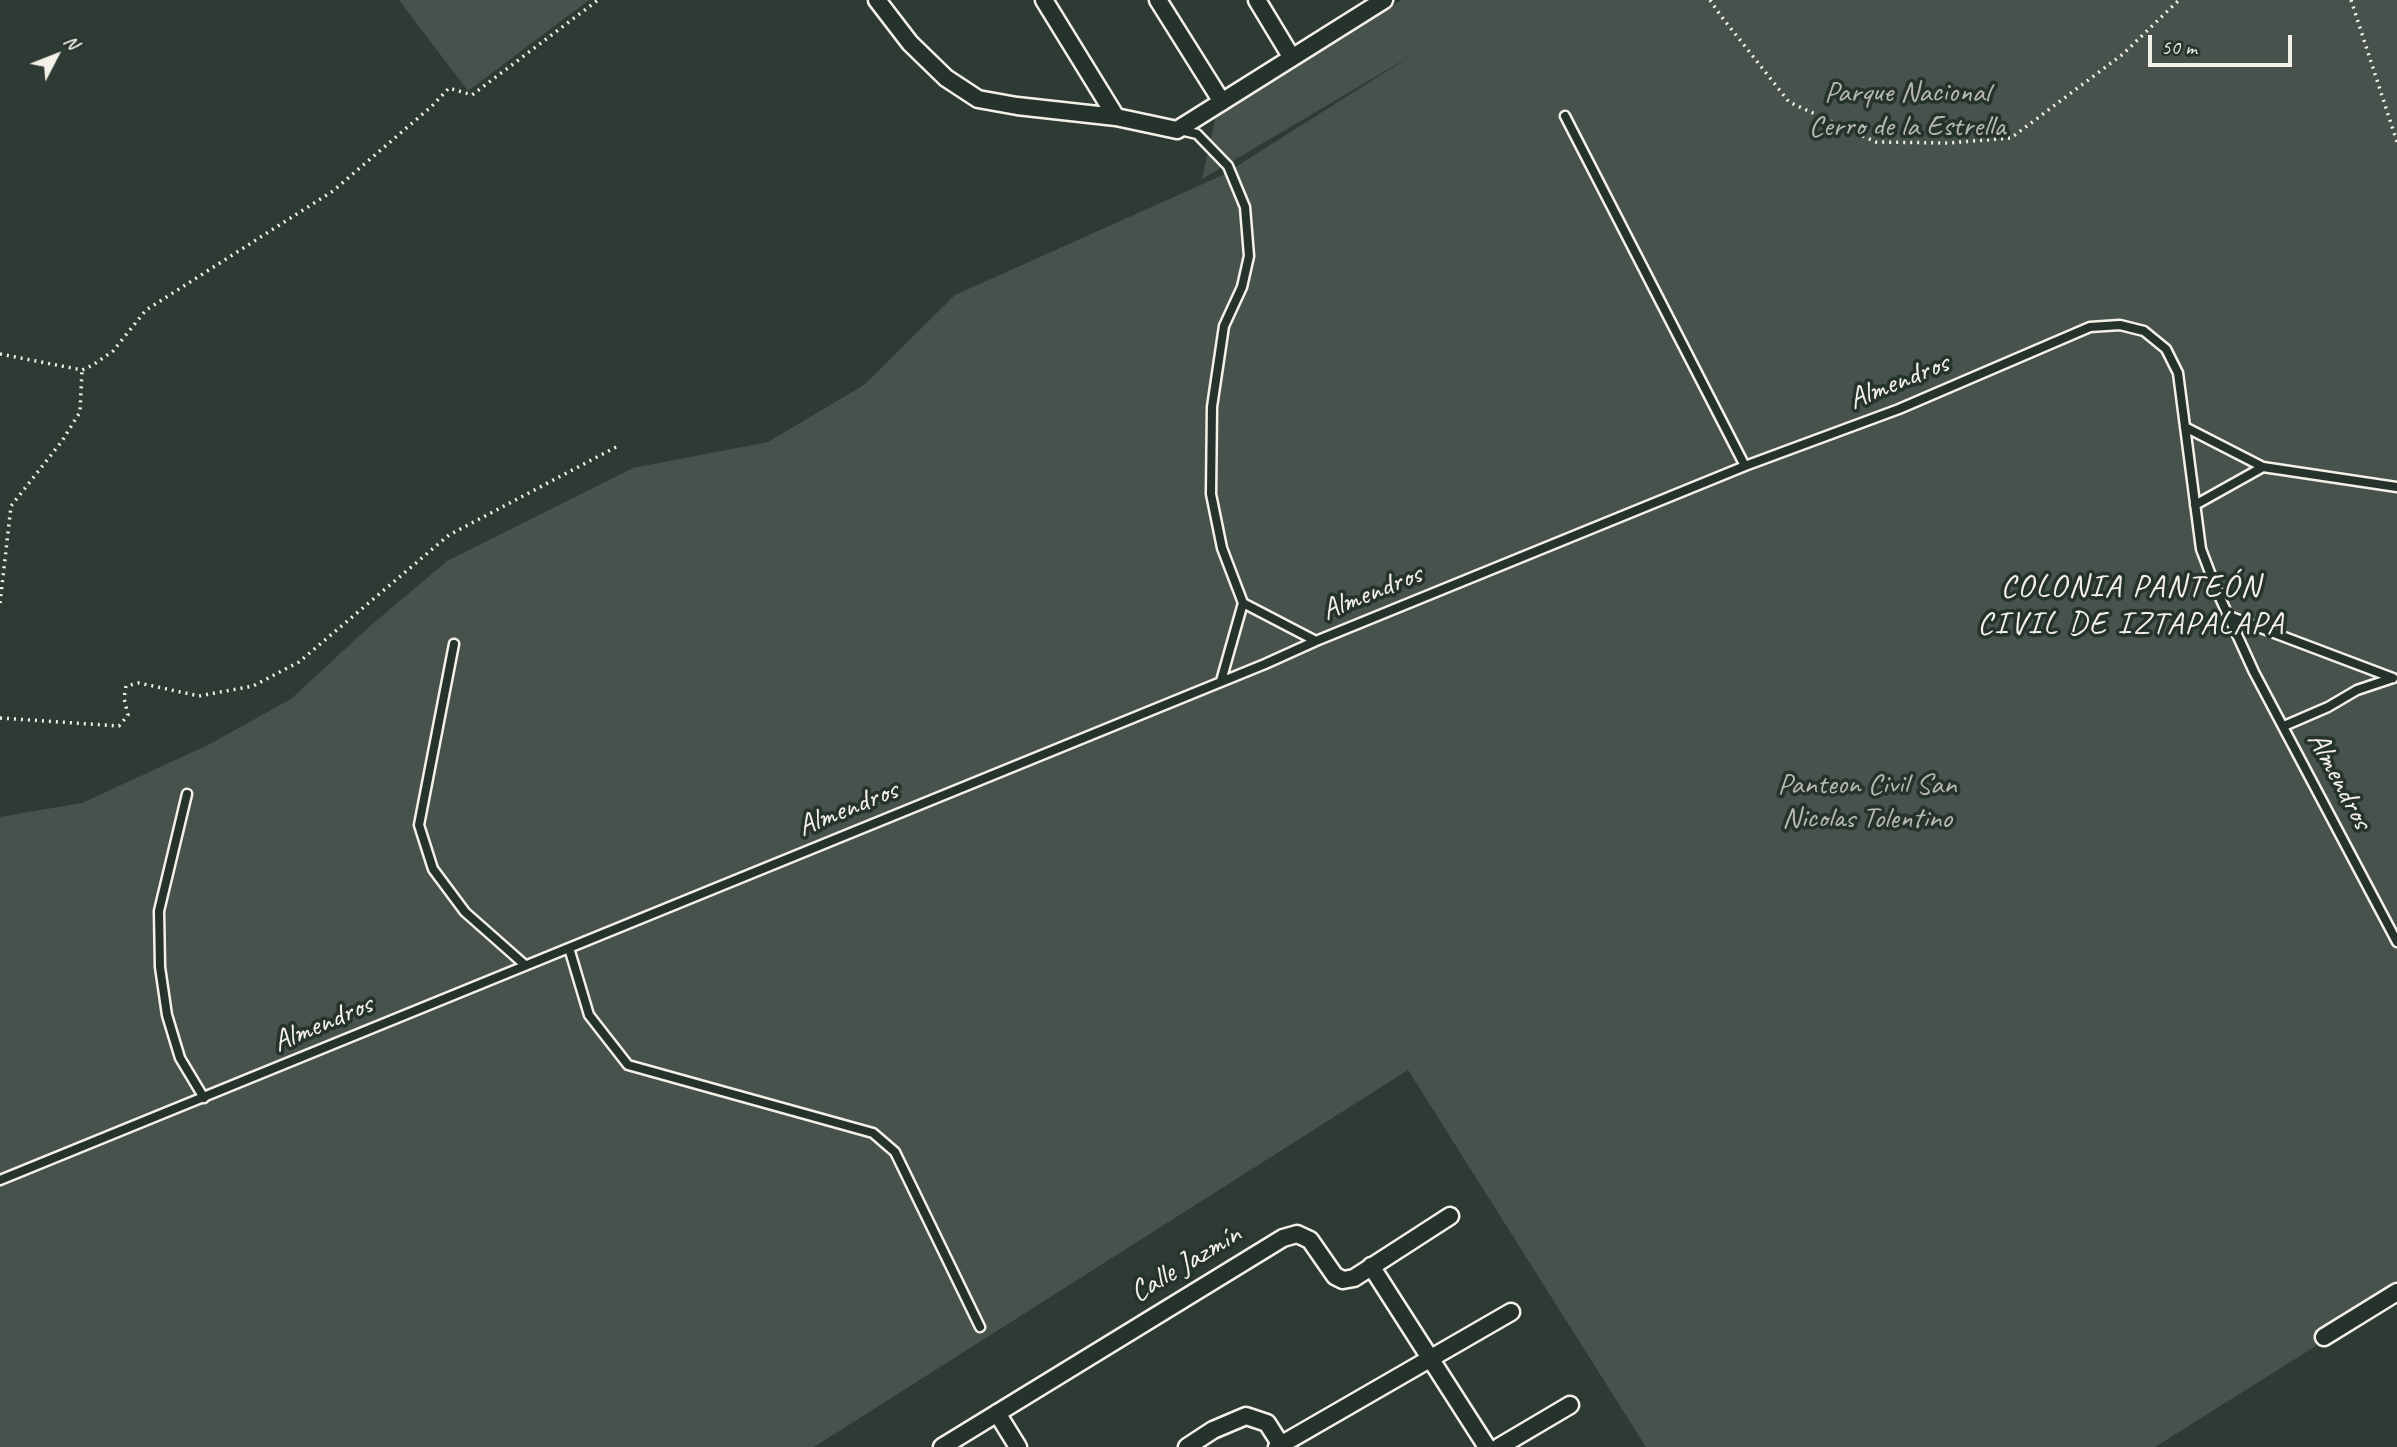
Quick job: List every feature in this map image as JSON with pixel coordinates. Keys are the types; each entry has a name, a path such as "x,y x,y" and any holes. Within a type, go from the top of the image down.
{"street":[{"path":"877,0 911,43 946,78 978,99 1116,117 1177,130 1292,58 1365,5 1384,0"},
{"path":"1044,0 1116,117"},
{"path":"1158,0 1222,102"},
{"path":"1257,0 1292,58"},
{"name":"Calle Jazmín","path":"942,1447 1283,1238 1297,1234 1310,1240 1335,1276 1343,1280 1354,1278 1450,1216"},
{"path":"1371,1266 1487,1447"},
{"path":"2324,1337 2397,1292"},
{"path":"1187,1447 1213,1430 1246,1416 1267,1423 1279,1446 1511,1312"},
{"path":"1499,1447 1570,1405"},
{"path":"996,1413 1018,1447"}],"lane":[{"path":"1565,116 1745,466"},
{"path":"1177,130 1197,134 1228,166 1245,207 1249,256 1242,287 1224,326 1212,407 1211,494 1222,548 1242,603 1221,681"},
{"name":"Almendros","path":"0,1180 1745,466 1899,408 2090,327 2120,325 2144,331 2166,349 2178,373 2202,549 2217,591 2254,671 2397,942"},
{"path":"2185,427 2263,467 2397,487"},
{"path":"2195,505 2263,467"},
{"path":"1242,603 1316,641"},
{"path":"2229,616 2395,678"},
{"path":"454,644 419,825 433,869 465,912 525,965"},
{"path":"2284,726 2328,707 2357,690 2395,678"},
{"path":"187,794 159,911 159,967 167,1015 180,1058 204,1098"},
{"path":"569,948 589,1015 628,1065 873,1133 895,1152 980,1327"}],"path":[{"path":"0,354 82,370 93,365 113,351 146,310 333,191 432,106 449,88 472,95 598,0"},
{"path":"1710,0 1789,102 1876,142 1948,143 2011,138 2123,54 2179,0"},
{"path":"2351,0 2397,142"},
{"path":"0,603 11,506 62,441 80,412 82,370"},
{"path":"0,718 119,726 128,715 124,698 126,686 139,683 199,696 253,686 299,662 449,535 618,446"}],"green space":[{"path":"399,0 589,0 468,91"},
{"name":"Panteon Civil San Nicolas Tolentino","path":"1402,0 2397,0 2397,1295 2155,1447 1646,1447 1408,1070 814,1447 0,1447 0,817 82,803 210,744 291,699 369,627 447,561 633,468 768,442 864,385 955,295 1223,175 1414,54 1202,179 1217,111"}],"district":[{"name":"COLONIA PANTEÓN CIVIL DE IZTAPALAPA","path":"2131,606"}],"park label":[{"name":"Parque Nacional Cerro de la Estrella","path":"1907,110"}]}
